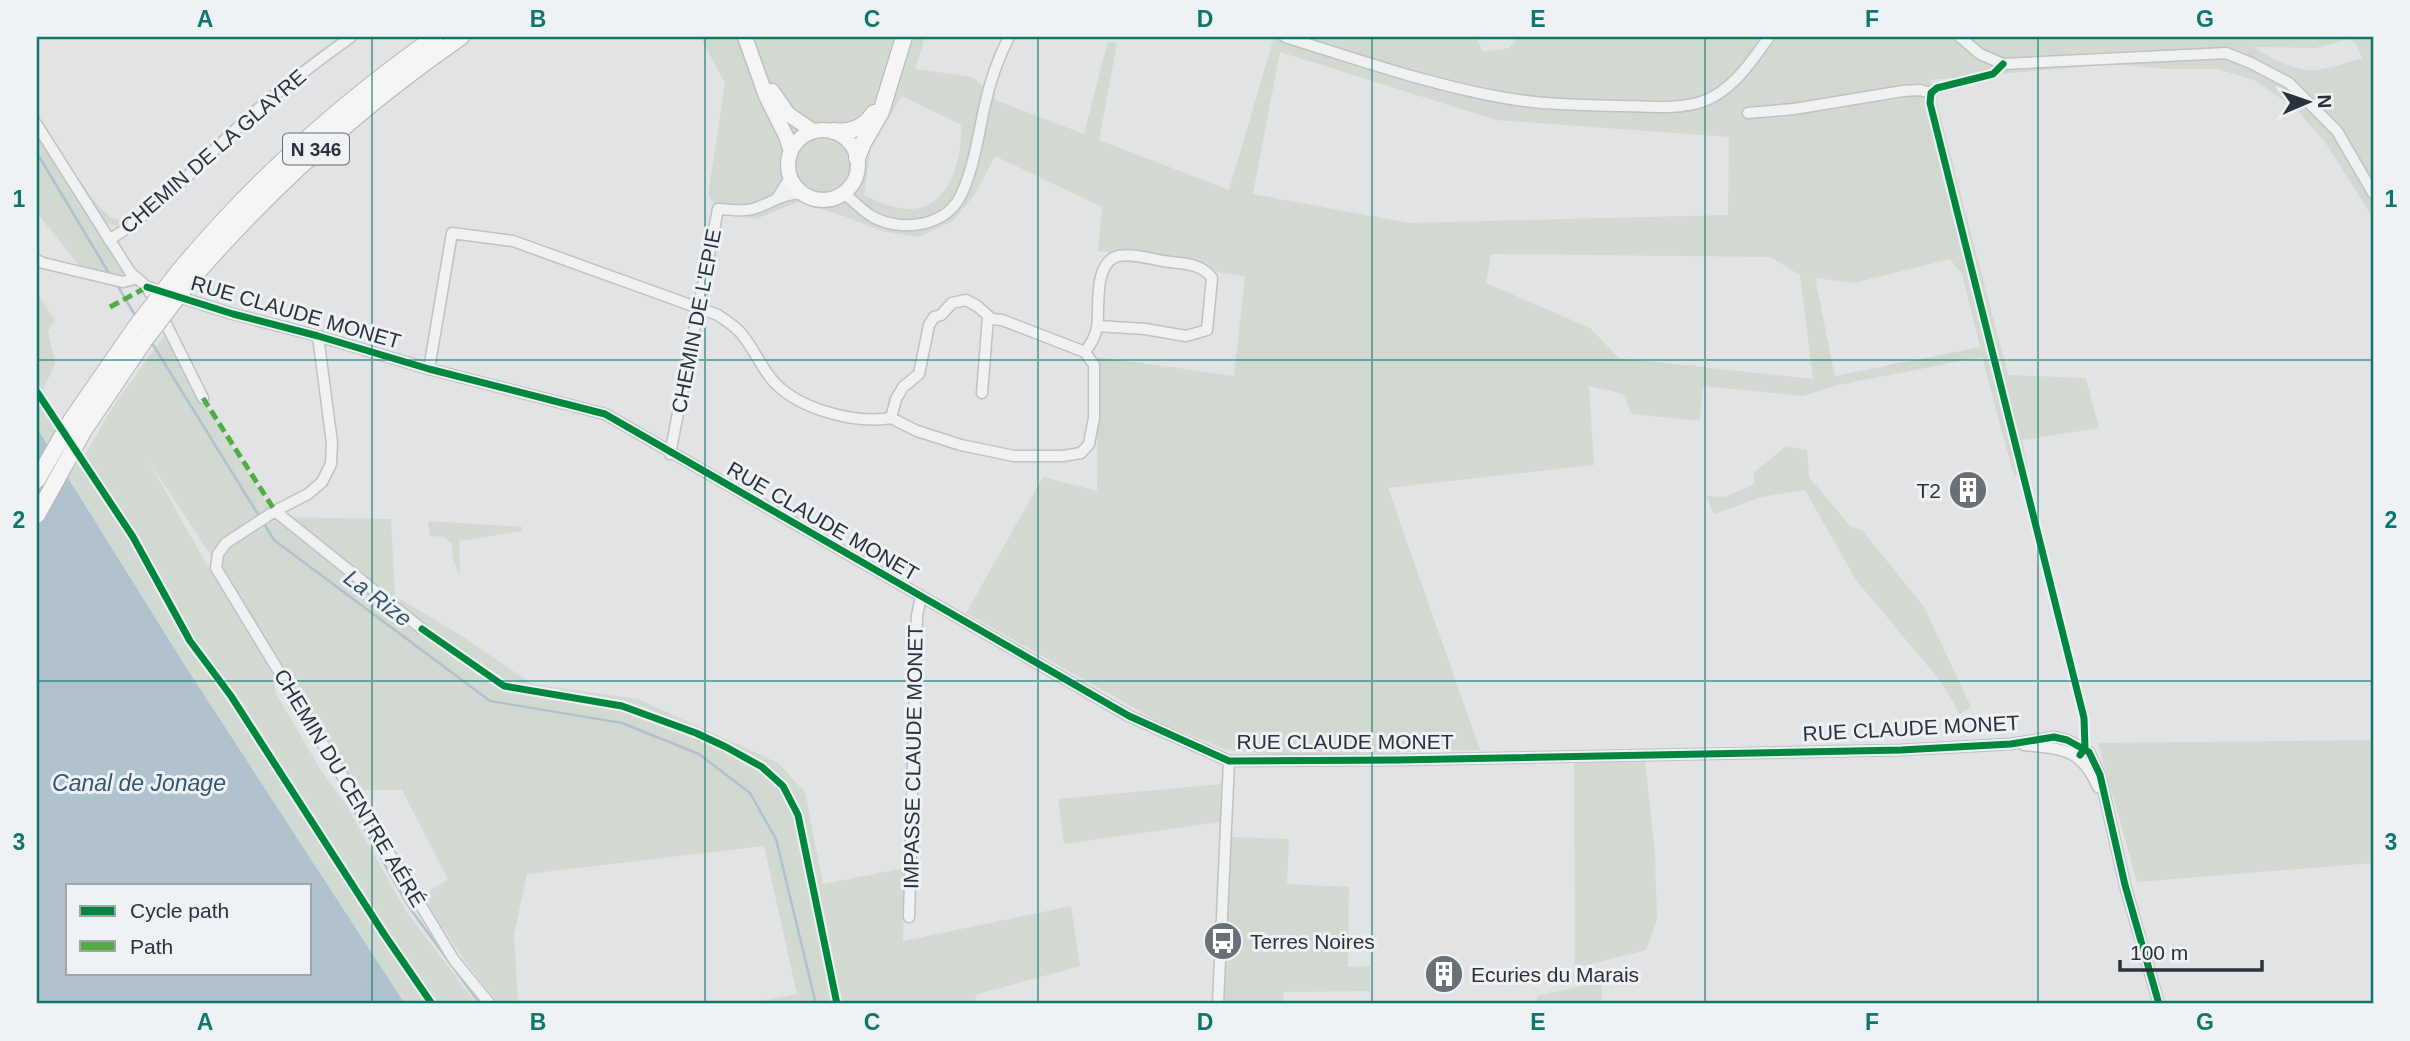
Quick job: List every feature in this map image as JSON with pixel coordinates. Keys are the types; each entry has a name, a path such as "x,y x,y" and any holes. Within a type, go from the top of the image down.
{"highway":[{"name":"N 346","path":"37,480 139,334 249,192 342,107 435,37"},
{"name":"N 346","path":"184,276 303,161 403,78 461,37"},
{"path":"833,131 846,132 869,121 877,105 897,37"},
{"path":"857,159 881,112 904,37"},
{"name":"N 346","path":"37,515 78,424"}],"main road":[{"path":"745,37 766,96 791,151"},
{"path":"760,74 788,114 813,131"},
{"path":"813,131 833,131 849,141 857,159 855,178 844,193 834,198 823,200 803,194 790,178 788,160 791,151 796,142 813,131"}],"street":[{"name":"CHEMIN DE LA GLAYRE","path":"109,240 156,207 277,92 351,37"},
{"path":"844,193 874,217 896,226 926,223 947,212 962,195 974,159 985,104 1009,37"},
{"path":"1285,37 1438,83 1505,98 1555,104 1671,107 1703,102 1728,87 1749,65 1769,37"},
{"path":"1960,37 1980,54 2003,64 2226,53 2289,83 2337,131 2373,193"},
{"path":"1748,113 1794,109 1903,91 1920,90 1931,93"},
{"path":"37,125 109,240 137,278 147,287 203,398"},
{"path":"778,197 790,178"},
{"name":"CHEMIN DE L'EPIE","path":"670,454 718,209 748,211 768,205 778,197 803,194"},
{"path":"429,369 452,233 513,242 718,315 740,332 762,367 778,386 824,412 872,421 891,418 928,435 1014,456 1063,456 1081,453 1089,443 1094,418 1094,365 1086,352 988,317 966,300 952,303 941,315 934,317 929,325 919,374 903,387 891,418"},
{"path":"1086,352 1093,341 1097,326 1101,277 1106,264 1116,257 1130,256 1201,267 1212,278 1207,330 1186,336 1145,329 1097,326"},
{"path":"37,260 104,279 123,282 137,278"},
{"name":"RUE CLAUDE MONET","path":"147,287 429,369 605,414 670,454 1129,716 1229,761 1901,750 2011,744 2050,748 2079,757 2093,775 2105,802 2128,897 2159,1004"},
{"path":"982,393 988,317"},
{"path":"318,336 332,443 331,464 322,482 308,494 273,513 422,629"},
{"name":"CHEMIN DU CENTRE AÉRÉ","path":"273,513 226,543 218,554 216,568 454,960 489,1004"},
{"name":"IMPASSE CLAUDE MONET","path":"909,916 916,615 921,597"},
{"path":"1218,1004 1229,761"}],"shaded area":[{"path":"338,37 344,37 138,217 121,226 106,224 100,217 37,118 37,113 96,203 115,219 127,219 144,207 268,91"},
{"path":"700,37 925,37 915,69 973,77 998,101 1084,134 1108,41 1117,44 1099,140 1229,190 1274,37 1476,37 1483,52 1509,48 1516,40 1513,37 2373,37 2373,218 2325,142 2295,108 2254,80 2217,69 2166,69 2115,64 1931,80 2008,375 2086,378 2099,428 2022,440 2028,468 2014,476 1982,357 1838,385 1803,396 1703,386 1700,421 1632,414 1623,394 1589,386 1594,465 1388,488 1480,750 1284,755 1227,750 1163,724 966,613 1043,477 1097,491 1098,357 1234,376 1245,276 1217,272 1206,263 1098,251 1102,207 995,156 975,194 953,221 919,237 882,231 798,202 756,219 722,214 708,195 725,83","holes":["2348,39 2357,45 2362,58 2329,68 2310,70 2284,64 2254,47 2316,48","1280,52 1496,120 1729,137 1728,215 1409,223 1253,194","902,96 961,125 957,165 952,178 937,199 926,206 913,209 894,207 864,195 871,148","1491,254 1770,257 1800,275 1813,379 1619,358 1590,328 1486,283","1950,259 1962,274 1980,347 1835,376 1815,278 1854,283"]},
{"path":"37,132 127,277 101,275 81,268 37,213"},
{"path":"37,293 55,320 48,331 55,364 42,392 83,458 112,408 164,336 275,517 391,519 395,596 462,636 532,684 638,699 778,763 805,792 823,884 905,868 903,941 1071,906 1080,966 975,995 978,1004 744,1004 797,994 764,846 527,874 514,935 518,1004 499,1004 464,960 422,896 448,879 402,790 358,790 295,684 147,458 203,558 273,670 275,692 322,772 345,803 406,911 477,1004 405,1004 184,664 37,428"},
{"path":"1786,446 1807,450 1809,477 1851,527 1862,530 1924,607 1971,707 1960,714 1941,682 1856,580 1805,490 1761,497 1714,514 1706,496 1725,497 1754,484 1754,473"},
{"path":"428,521 522,527 522,531 459,541 460,576 453,559 452,544 444,537 430,536"},
{"path":"2373,740 2373,863 2137,882 2098,743"},
{"path":"1645,760 1655,854 1657,919 1646,950 1575,968 1574,761"},
{"path":"1222,784 1220,822 1064,844 1058,799"},
{"path":"1230,837 1289,839 1287,884 1349,887 1348,967 1370,966 1370,991 1284,992 1283,1004 1222,1004"},
{"path":"1601,982 1602,1004 1537,1004 1537,996"}],"water":[{"name":"Canal de Jonage","path":"37,428 184,664 405,1004 37,1004"}],"waterway":[{"name":"La Rize","path":"37,153 110,275"},
{"name":"La Rize","path":"116,283 136,317"},
{"name":"La Rize","path":"152,343 259,516"},
{"name":"La Rize","path":"263,522 274,540 490,701 622,723 699,754 750,793 776,839 816,1004"},
{"path":"350,804 409,907 480,1004"}],"marked path":[{"path":"110,307 147,287"},
{"path":"203,398 275,511"}],"cycle path":[{"path":"2003,64 1993,74 1937,88 1931,93 1930,103 2084,718 2085,748 2080,755"},
{"path":"147,287 429,369 605,414 1129,716 1229,761 1901,750 2011,744 2054,737 2067,740 2089,752 2100,775 2125,885 2159,1004"},
{"path":"37,392 133,537 190,641 231,696 432,1004"},
{"path":"422,629 504,686 622,706 696,733 762,767 783,786 798,815 837,1004"}],"place":[{"name":"T2","path":"1968,490"},
{"name":"Terres Noires","path":"1223,941"},
{"name":"Ecuries du Marais","path":"1444,974"}]}
